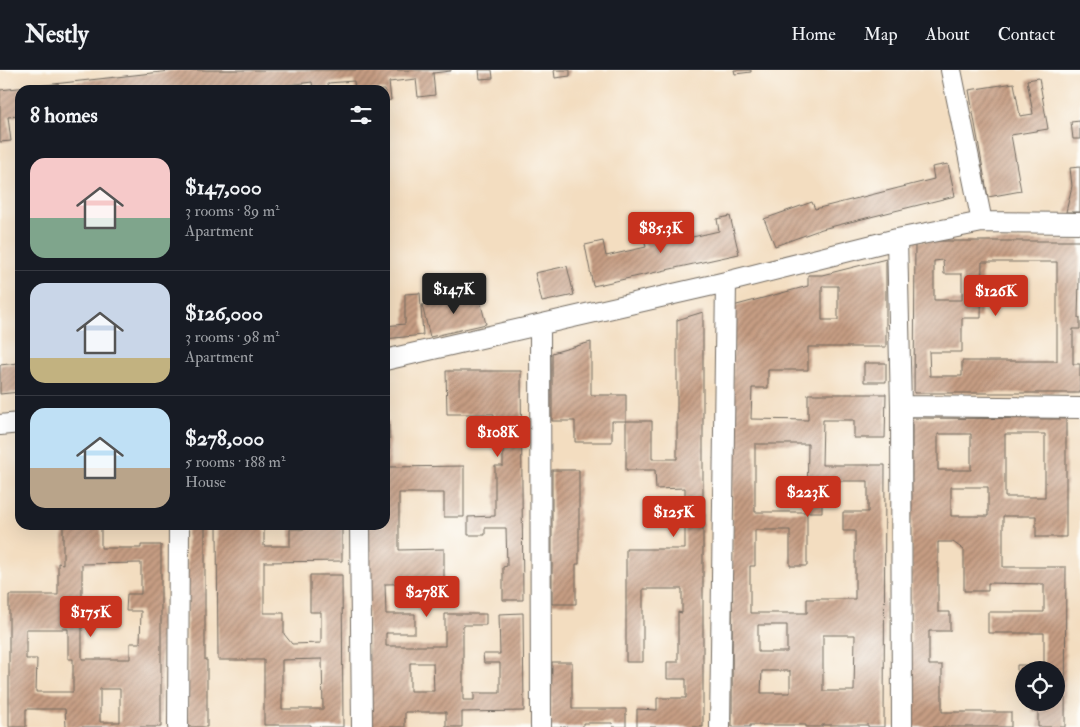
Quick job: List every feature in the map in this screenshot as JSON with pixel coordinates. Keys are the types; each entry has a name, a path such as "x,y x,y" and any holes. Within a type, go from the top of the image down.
{"street":[{"path":"952,70 982,222"},
{"path":"390,359 540,326 897,239 982,222 1080,223"},
{"path":"897,239 901,406 902,727"},
{"path":"720,727 726,282"},
{"path":"540,326 541,727"},
{"path":"901,406 1080,408"},
{"path":"0,425 15,424"},
{"path":"178,727 179,530"},
{"path":"360,530 362,727"}],"building":[{"path":"179,70 451,70 433,73 435,95 418,97 416,79 389,82 389,85 354,85 354,81 328,83 328,85 312,85 312,82 288,85 45,85"},
{"path":"479,70 492,70 493,78 480,79"},
{"path":"554,70 570,70 570,76 555,78"},
{"path":"734,70 751,70 751,72 735,74"},
{"path":"1039,78 1048,129 1011,135 1021,191 988,197 969,90 1014,83 1020,116 1033,114 1027,80"},
{"path":"15,88 15,116 8,117 11,141 0,142 0,90"},
{"path":"1080,121 1080,139 1073,139 1071,122"},
{"path":"948,164 955,196 822,229 775,246 764,219 812,202 815,209 934,179 932,167"},
{"path":"1080,167 1080,212 1066,212 1072,186 1070,168"},
{"path":"730,216 739,254 593,286 585,245 603,241 606,256 646,247 644,238 659,235 658,229 676,225 679,240 719,231 717,219"},
{"path":"915,241 1080,241 1078,318 1080,318 1080,329 1073,329 1073,364 1080,364 1080,393 914,393","holes":["943,260 944,274 962,274 962,300 934,300 934,261","982,262 1057,262 1057,361 962,361 962,376 930,376 929,352 962,352 962,318 981,318"]},
{"path":"886,259 886,347 808,347 808,370 768,370 768,388 752,388 751,419 808,420 808,394 886,394 885,438 854,438 854,420 823,420 822,465 885,465 884,727 868,727 868,725 806,727 806,725 750,725 750,727 732,727 733,306 808,286 808,275 822,275","holes":["822,286 838,286 838,320 822,320","755,444 808,444 807,512 755,512","822,481 868,481 868,512 843,512 843,531 855,531 855,599 807,599 807,613 750,613 750,566 755,566 755,530 790,530 790,566 807,566 807,512 822,512","758,625 787,625 787,652 758,652","823,635 855,635 854,691 823,691","762,671 790,671 790,693 761,693"]},
{"path":"567,266 574,295 542,302 535,273"},
{"path":"420,293 423,335 390,338 390,326 405,324 405,294"},
{"path":"478,293 486,324 430,337 422,305"},
{"path":"703,312 703,727 637,727 637,709 657,710 657,698 686,698 686,679 667,679 667,662 678,662 678,612 682,613 682,589 643,589 643,662 626,662 626,549 685,549 685,488 656,489 655,470 626,470 626,421 652,421 652,459 677,459 677,320"},
{"path":"591,342 591,395 626,395 626,421 612,421 612,442 575,442 575,421 552,421 552,353"},
{"path":"15,363 15,392 0,394 0,365"},
{"path":"864,363 886,363 886,382 864,382"},
{"path":"446,371 521,371 523,600 503,600 503,567 507,566 506,528 485,528 485,535 468,535 468,517 495,516 495,466 503,466 503,435 494,435 494,414 447,414"},
{"path":"912,418 1066,419 1066,537 1036,537 1036,516 1003,516 1003,567 1066,567 1065,727 1038,727 1038,712 1032,712 1065,711 1065,661 1044,661 1044,633 988,633 988,612 1044,612 1044,584 988,583 988,591 964,591 964,550 953,542 938,542 938,612 950,612 950,631 929,631 929,665 942,665 942,712 1011,712 1011,727 911,727","holes":["938,434 971,434 971,470 938,470","1005,434 1045,434 1045,497 1005,497","951,487 988,487 988,516 951,516"]},
{"path":"464,466 464,517 444,517 444,493 399,493 399,550 444,549 444,583 385,584 386,614 415,614 415,633 386,633 386,646 445,646 445,614 486,614 486,625 463,625 463,700 474,700 474,693 500,693 500,663 484,663 483,654 500,654 499,614 523,613 524,711 462,712 462,727 446,727 446,712 405,712 405,727 369,727 367,530 390,530 390,467","holes":["410,663 433,663 434,691 410,691"]},
{"path":"552,470 579,470 579,564 576,564 576,604 552,604"},
{"path":"63,530 101,530 101,548 141,548 141,545 161,545 161,727 66,727 65,709 26,709 26,727 9,727 9,595 58,595 58,563 63,564","holes":["141,563 141,594 127,594 126,611 141,611 140,643 130,643 130,659 82,659 82,564","26,629 68,629 68,659 73,659 73,692 36,692 37,659 26,659","100,689 120,689 120,722 100,722"]},
{"path":"187,530 205,530 207,727 188,727"},
{"path":"217,530 264,530 264,546 290,546 290,530 342,530 342,561 264,562 264,613 284,613 284,634 292,644 321,643 321,612 310,612 310,575 342,575 343,727 264,725 264,660 218,660","holes":["322,659 323,709 282,709 282,660"]},
{"path":"552,662 572,662 572,709 626,709 626,727 613,727 612,723 583,723 583,727 551,727"}]}
